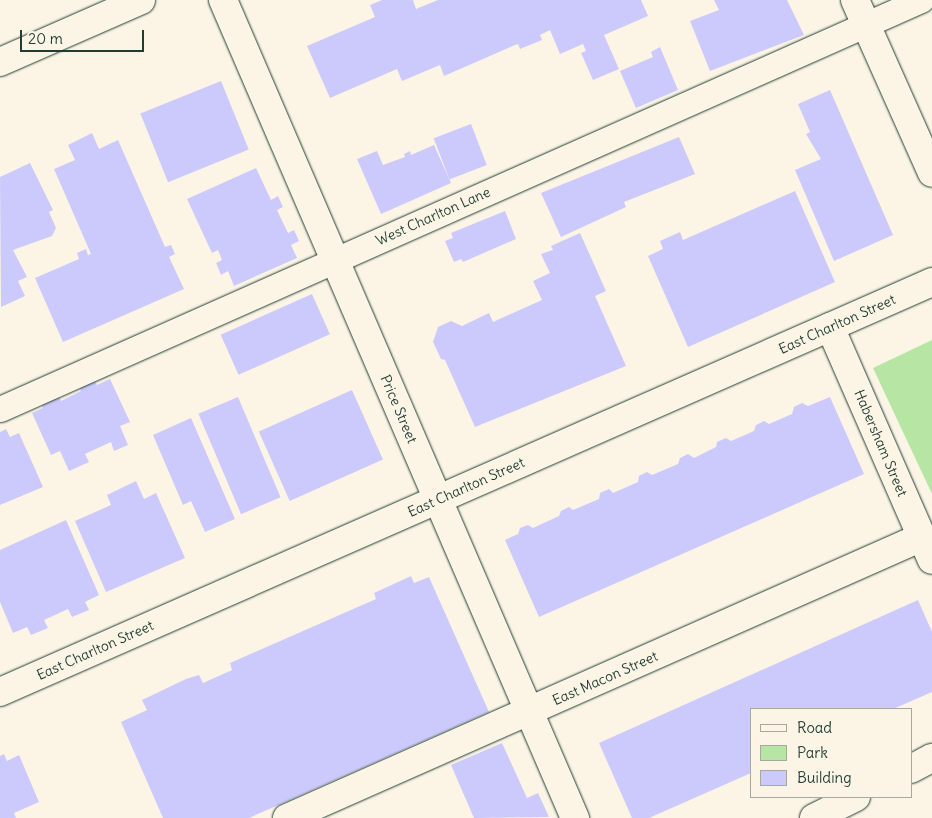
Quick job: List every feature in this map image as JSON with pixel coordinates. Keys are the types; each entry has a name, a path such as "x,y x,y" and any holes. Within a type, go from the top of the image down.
{"street":[{"path":"0,62 141,0"},
{"name":"Price Street","path":"224,0 575,818"},
{"path":"860,12 932,173"},
{"name":"East Charlton Street","path":"0,692 932,282"},
{"name":"Habersham Street","path":"830,327 927,549"},
{"name":"East Macon Street","path":"288,818 529,711 927,549"},
{"path":"912,768 932,758"},
{"path":"814,818 854,798"}],"lane":[{"name":"West Charlton Lane","path":"0,409 335,260 860,12 921,0"}],"green space":[{"path":"932,340 932,494 873,368"}],"building":[{"path":"382,0 413,0 416,9 438,0 641,0 648,16 604,35 619,69 593,80 581,53 586,51 583,44 560,54 550,30 540,35 542,40 520,49 518,44 515,45 444,76 440,65 402,81 397,69 330,98 307,46 375,17 370,5"},
{"path":"714,0 787,0 804,35 710,71 690,21 719,10"},
{"path":"660,47 678,90 636,108 620,71 653,57 651,52"},
{"path":"221,81 249,150 168,182 140,114"},
{"path":"830,90 893,235 834,261 795,170 821,159 806,134 810,132 798,104"},
{"path":"471,124 487,165 449,179 434,138"},
{"path":"92,133 99,149 118,140 165,247 171,245 175,254 169,257 184,289 63,342 35,278 79,259 77,253 86,249 88,255 91,254 54,169 75,160 68,145"},
{"path":"679,137 695,174 624,202 626,207 561,237 541,193"},
{"path":"434,145 451,183 381,214 357,159 377,151 383,165 405,157 404,154 410,151 411,155"},
{"path":"30,163 53,210 49,212 56,228 52,236 13,250 27,277 18,281 25,296 1,307 0,177"},
{"path":"256,168 271,200 278,196 283,207 277,210 288,233 294,230 299,241 291,245 297,258 234,286 228,271 221,275 216,263 222,260 218,250 212,253 187,199"},
{"path":"795,191 835,282 688,347 648,256 663,249 660,241 680,232 683,240"},
{"path":"505,211 516,239 463,262 461,259 454,262 445,241 453,238 451,233"},
{"path":"580,233 606,291 595,296 626,366 475,427 445,360 441,359 433,342 438,327 451,321 462,326 489,313 493,322 542,300 533,281 550,273 541,254 553,250 551,246"},
{"path":"312,294 330,334 239,375 221,335"},
{"path":"93,377 97,385 110,379 130,422 120,426 128,445 114,451 111,442 85,454 89,462 69,471 60,451 51,455 32,413 43,408 40,401 57,393 61,401 81,391 78,384"},
{"path":"352,390 383,459 290,501 259,431"},
{"path":"238,397 281,497 241,514 198,414"},
{"path":"830,397 864,474 539,617 505,540 518,534 520,528 528,525 533,528 559,516 561,511 569,507 573,510 599,499 600,493 609,489 613,493 638,482 639,476 647,472 652,475 678,464 680,458 688,454 694,458 716,447 717,442 726,438 731,441 754,431 756,425 764,421 769,424 792,414 794,407 802,403 808,406"},
{"path":"191,418 235,519 205,532 191,501 183,505 153,435"},
{"path":"6,429 10,437 19,433 43,487 0,505 0,432"},
{"path":"136,481 144,499 156,493 185,558 106,592 75,521 111,505 107,495"},
{"path":"66,520 99,595 85,602 89,610 72,617 68,609 44,620 48,628 31,635 27,627 13,633 0,602 0,550"},
{"path":"411,576 414,583 429,577 489,712 249,818 163,818 121,722 147,710 142,700 186,679 199,675 203,683 232,670 230,663 376,599 374,593"},
{"path":"918,600 932,632 932,692 895,708 750,708 750,773 649,818 632,818 599,743"},
{"path":"502,743 527,798 538,793 549,817 474,818 451,765"},
{"path":"4,754 7,761 19,755 39,802 14,813 16,818 0,818 0,756"}]}
